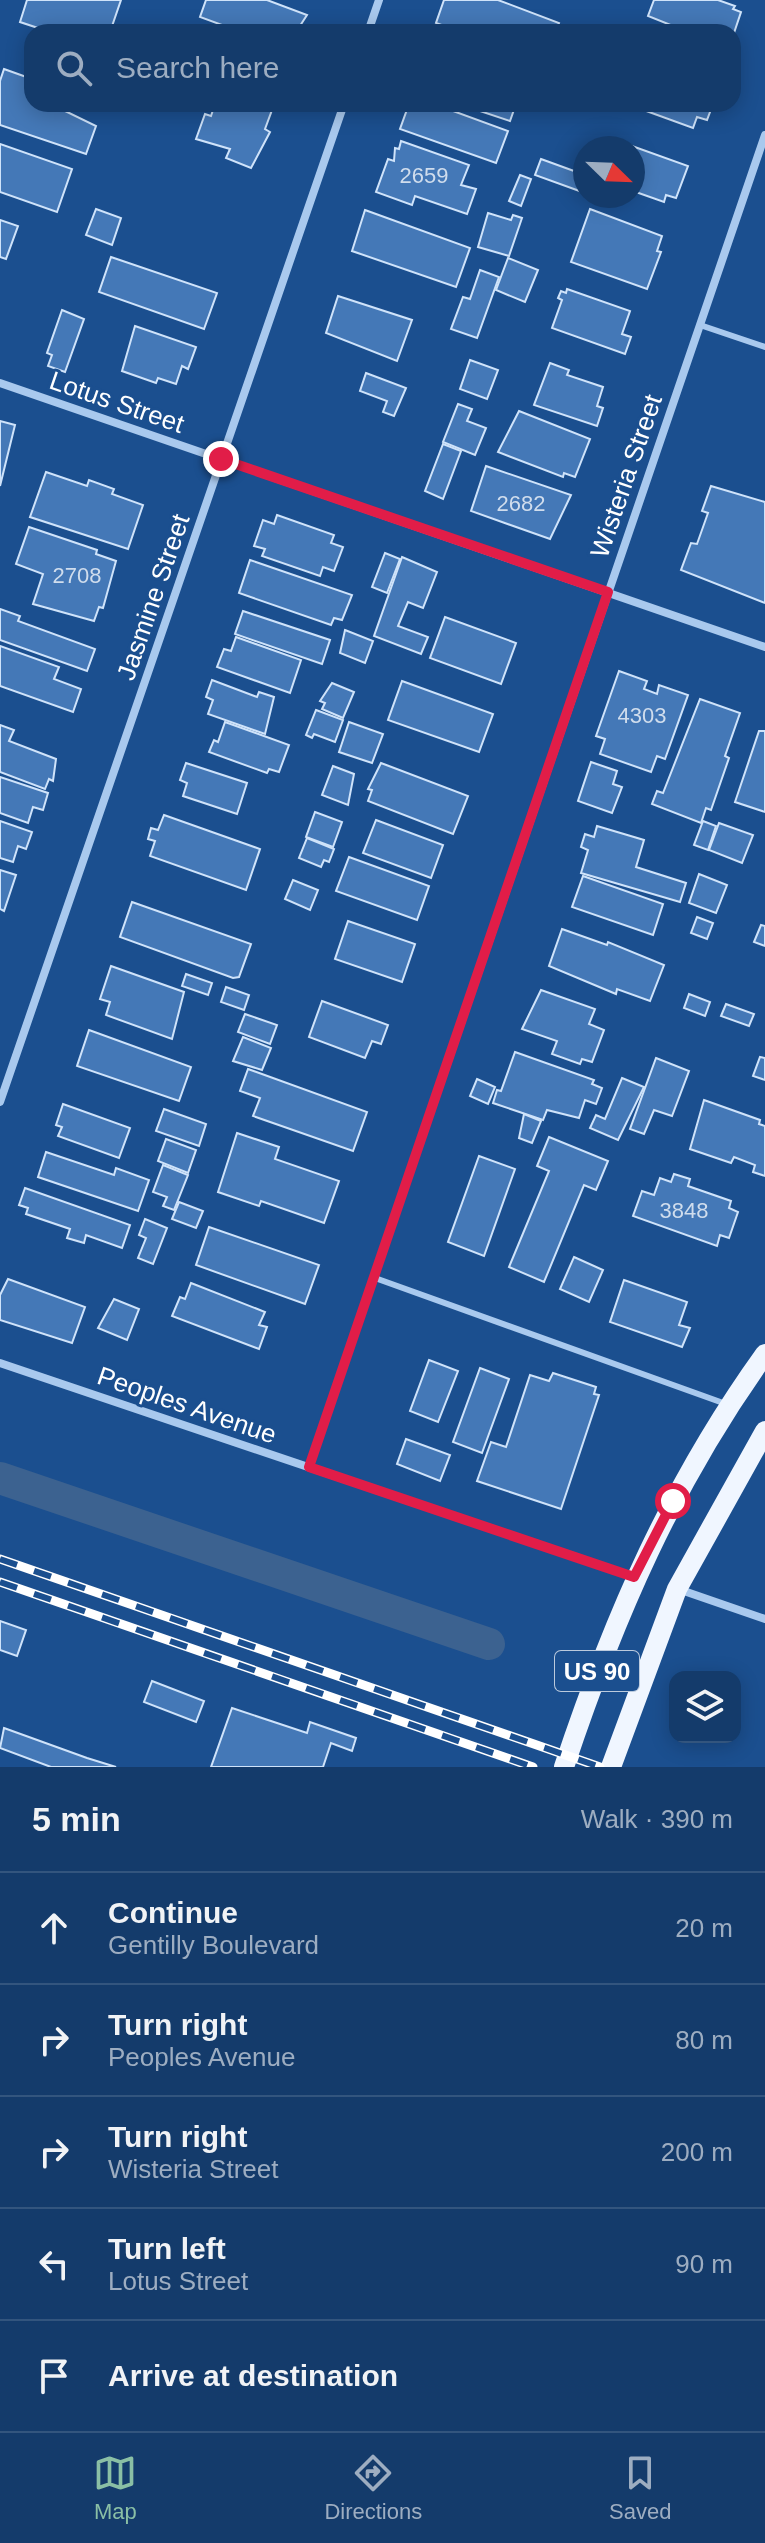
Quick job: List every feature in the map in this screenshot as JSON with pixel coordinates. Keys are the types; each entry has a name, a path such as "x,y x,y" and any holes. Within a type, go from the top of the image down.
{"main road":[{"name":"US 90","path":"564,1767 603,1652 634,1577 703,1445 765,1354"},
{"name":"US 90","path":"611,1767 677,1589 765,1431"}],"street":[{"path":"371,24 379,0"},
{"name":"Jasmine Street","path":"0,1102 341,112"},
{"name":"Wisteria Street","path":"309,1467 765,135"},
{"name":"Lotus Street","path":"0,383 765,647"},
{"name":"Peoples Avenue","path":"0,1363 634,1577"},
{"path":"677,1589 765,1619"}],"lane":[{"path":"700,325 765,347"},
{"path":"375,1278 728,1405"}],"building":[{"path":"27,0 121,0 113,24 20,22"},
{"path":"206,0 267,0 307,15 301,24 219,24 200,17"},
{"path":"444,0 498,0 559,23 439,24 436,23"},
{"path":"654,0 718,0 735,6 733,9 741,12 737,24 668,24 648,16"},
{"path":"4,69 24,76 24,112 67,112 96,126 86,154 0,125 0,81"},
{"path":"212,112 271,112 265,129 270,132 251,168 226,158 230,149 196,139 205,114 211,116"},
{"path":"406,112 456,112 508,131 496,163 400,129"},
{"path":"483,112 513,112 510,121"},
{"path":"649,112 710,112 707,120 697,117 693,128"},
{"path":"401,141 469,165 461,185 476,189 467,214 415,196 412,205 376,192 388,159 394,161 395,148 399,149"},
{"path":"0,144 72,169 57,212 0,192"},
{"path":"645,151 688,166 676,198 666,195 664,202 645,195"},
{"path":"541,159 573,171 573,189 535,175"},
{"path":"520,175 531,179 521,206 509,201"},
{"path":"96,209 121,218 112,245 86,235"},
{"path":"590,209 662,236 657,251 661,252 647,289 571,262"},
{"path":"365,210 470,248 456,287 352,251"},
{"path":"488,213 511,220 513,215 522,218 509,256 478,247"},
{"path":"0,220 18,226 6,259 0,257"},
{"path":"111,257 217,293 204,329 99,292"},
{"path":"508,258 538,270 525,302 496,290"},
{"path":"480,270 499,277 477,338 451,329 463,297 470,299"},
{"path":"567,289 630,311 622,334 631,337 625,354 552,328 562,300 558,298 561,291 566,293"},
{"path":"338,296 412,320 397,361 326,333"},
{"path":"62,310 84,319 65,372 48,366 52,355 47,353"},
{"path":"135,326 196,347 188,369 182,366 176,384 158,378 156,383 122,371"},
{"path":"470,360 498,370 487,399 460,389"},
{"path":"550,363 569,370 567,375 603,387 597,406 603,408 597,426 534,405"},
{"path":"366,373 406,388 394,416 383,412 387,401 360,391"},
{"path":"458,404 472,409 467,421 486,428 475,455 443,442"},
{"path":"519,411 590,439 575,477 564,473 563,477 498,452"},
{"path":"0,421 15,425 0,486"},
{"path":"443,444 461,451 443,499 425,491"},
{"path":"486,466 571,495 550,539 471,511"},
{"path":"46,472 87,486 89,480 114,489 112,494 143,505 128,549 30,517"},
{"path":"711,486 765,502 765,603 681,570 691,543 697,544 708,513 702,511"},
{"path":"277,515 334,535 331,543 343,547 334,571 323,567 320,576 262,556 265,549 254,546 263,520 274,524"},
{"path":"29,527 97,550 96,554 116,561 103,608 99,607 94,621 33,604 43,574 16,564"},
{"path":"385,553 400,559 387,593 372,587"},
{"path":"402,557 437,572 423,608 408,602 398,626 428,637 421,654 374,636"},
{"path":"250,560 352,595 342,620 334,618 331,625 239,593"},
{"path":"0,609 20,616 18,621 95,649 87,671 0,640"},
{"path":"243,611 330,640 322,664 235,634"},
{"path":"445,617 516,643 501,684 430,658"},
{"path":"345,630 373,641 365,663 340,653"},
{"path":"236,637 301,660 290,693 217,667 224,649 231,651"},
{"path":"0,646 59,667 54,679 81,689 73,712 0,686"},
{"path":"619,671 647,681 644,689 657,694 659,685 688,695 665,759 657,756 651,772 600,754 605,739 596,736"},
{"path":"212,680 257,697 259,692 274,697 265,734 208,714 213,700 206,697"},
{"path":"402,681 493,714 479,752 388,720"},
{"path":"332,683 354,692 343,718 322,709 325,703 320,701"},
{"path":"700,699 740,713 711,810 706,808 701,823 652,804 657,791 663,793"},
{"path":"316,710 343,720 335,742 314,734 312,738 306,735"},
{"path":"225,722 289,745 279,772 269,769 267,773 209,752 214,740 218,742"},
{"path":"349,722 383,734 372,763 339,752"},
{"path":"0,725 14,730 9,741 56,759 53,781 49,779 45,789 0,772"},
{"path":"759,731 765,731 765,812 735,802"},
{"path":"591,762 617,771 613,784 622,787 612,813 578,801"},
{"path":"186,763 247,783 237,814 183,796 187,783 180,780"},
{"path":"381,763 468,796 453,834 368,801 372,790 368,789"},
{"path":"333,766 354,774 348,805 322,795"},
{"path":"0,777 48,793 43,810 33,807 28,823 0,813"},
{"path":"315,812 342,822 333,847 306,837"},
{"path":"164,815 260,849 246,890 150,856 155,841 148,839 151,828 158,830"},
{"path":"376,820 443,845 431,878 363,853"},
{"path":"0,821 32,832 26,849 18,846 13,862 0,858"},
{"path":"703,821 716,826 708,850 694,845"},
{"path":"719,823 753,835 742,863 709,850"},
{"path":"597,826 644,840 636,867 686,883 680,902 581,873 588,850 581,847 585,834 594,837"},
{"path":"307,838 334,849 329,862 324,860 321,867 299,858"},
{"path":"349,857 429,886 417,920 336,891"},
{"path":"0,870 16,875 4,911 0,909"},
{"path":"699,874 727,885 716,913 689,903"},
{"path":"583,876 663,904 653,935 572,907"},
{"path":"293,880 318,890 310,910 285,899"},
{"path":"132,902 251,944 239,977 233,978 120,937"},
{"path":"697,917 713,923 707,939 691,933"},
{"path":"348,921 415,944 402,982 335,959"},
{"path":"761,925 765,926 765,946 754,942"},
{"path":"562,929 607,945 608,942 664,965 650,1001 617,989 616,994 549,966"},
{"path":"111,966 184,992 172,1039 106,1015 110,1002 100,999"},
{"path":"186,974 212,983 208,995 182,986"},
{"path":"226,987 249,995 244,1010 221,1002"},
{"path":"541,990 595,1009 589,1024 604,1030 592,1062 582,1059 580,1064 552,1054 557,1041 522,1029"},
{"path":"689,994 710,1002 705,1016 684,1008"},
{"path":"322,1001 388,1025 381,1044 372,1041 365,1058 309,1037"},
{"path":"726,1004 754,1014 749,1026 721,1016"},
{"path":"245,1014 277,1025 270,1044 238,1032"},
{"path":"89,1030 191,1067 179,1101 77,1066"},
{"path":"243,1037 271,1048 262,1070 233,1061"},
{"path":"515,1052 594,1080 592,1084 602,1088 596,1104 585,1100 579,1118 547,1110 543,1120 493,1103 497,1090 501,1091"},
{"path":"760,1057 765,1058 765,1080 753,1076"},
{"path":"656,1058 689,1071 672,1116 654,1110 644,1134 630,1129"},
{"path":"248,1069 367,1112 353,1151 253,1116 260,1098 240,1091"},
{"path":"622,1078 644,1087 618,1140 590,1128 596,1115 605,1119"},
{"path":"477,1079 495,1087 488,1104 470,1096"},
{"path":"704,1100 760,1120 759,1124 765,1126 765,1176 753,1172 755,1165 734,1157 731,1163 690,1149"},
{"path":"63,1104 130,1128 119,1158 58,1136 62,1127 56,1125"},
{"path":"164,1109 206,1124 199,1146 156,1131"},
{"path":"524,1114 541,1121 532,1143 519,1138"},
{"path":"237,1133 279,1147 275,1159 339,1181 324,1223 261,1201 259,1206 218,1192"},
{"path":"549,1137 608,1161 596,1190 584,1185 544,1282 509,1267 549,1171 537,1166"},
{"path":"166,1139 196,1150 188,1173 158,1161"},
{"path":"46,1152 114,1175 116,1168 149,1180 138,1211 38,1177"},
{"path":"479,1156 515,1169 484,1256 448,1242"},
{"path":"163,1165 188,1175 174,1210 163,1206 167,1197 153,1192"},
{"path":"674,1174 690,1179 688,1186 731,1201 729,1208 738,1212 729,1238 720,1235 717,1246 633,1216 642,1191 654,1195 660,1178 671,1182"},
{"path":"25,1188 130,1225 122,1248 86,1235 84,1243 67,1238 70,1229 26,1214 28,1208 19,1205"},
{"path":"179,1202 203,1211 196,1228 172,1219"},
{"path":"145,1219 167,1228 153,1264 138,1258 146,1238 139,1235"},
{"path":"209,1227 319,1265 305,1304 196,1265"},
{"path":"574,1257 603,1270 589,1302 560,1289"},
{"path":"8,1279 85,1307 72,1343 0,1320 0,1295"},
{"path":"624,1280 687,1302 679,1325 690,1328 682,1347 610,1322"},
{"path":"191,1283 265,1312 259,1325 267,1327 259,1349 172,1316 180,1297 185,1299"},
{"path":"114,1299 139,1309 127,1340 98,1328"},
{"path":"429,1360 458,1371 438,1422 410,1411"},
{"path":"480,1368 509,1379 482,1453 453,1442"},
{"path":"553,1373 596,1387 594,1394 599,1395 561,1509 477,1481 491,1442 506,1447 530,1375 549,1381"},
{"path":"406,1439 450,1455 440,1481 397,1464"},
{"path":"0,1621 26,1630 17,1656 0,1650"},
{"path":"152,1681 204,1701 196,1722 144,1702"},
{"path":"232,1708 307,1733 310,1722 356,1738 352,1751 331,1743 323,1767 211,1767"},
{"path":"4,1728 116,1767 51,1767 0,1748"}],"waterway":[{"path":"0,1478 489,1644"}],"railway":[{"path":"0,1559 600,1767"},
{"path":"0,1582 533,1767"}],"route":[{"path":"221,459 608,592 309,1467 634,1577 673,1501"}]}
